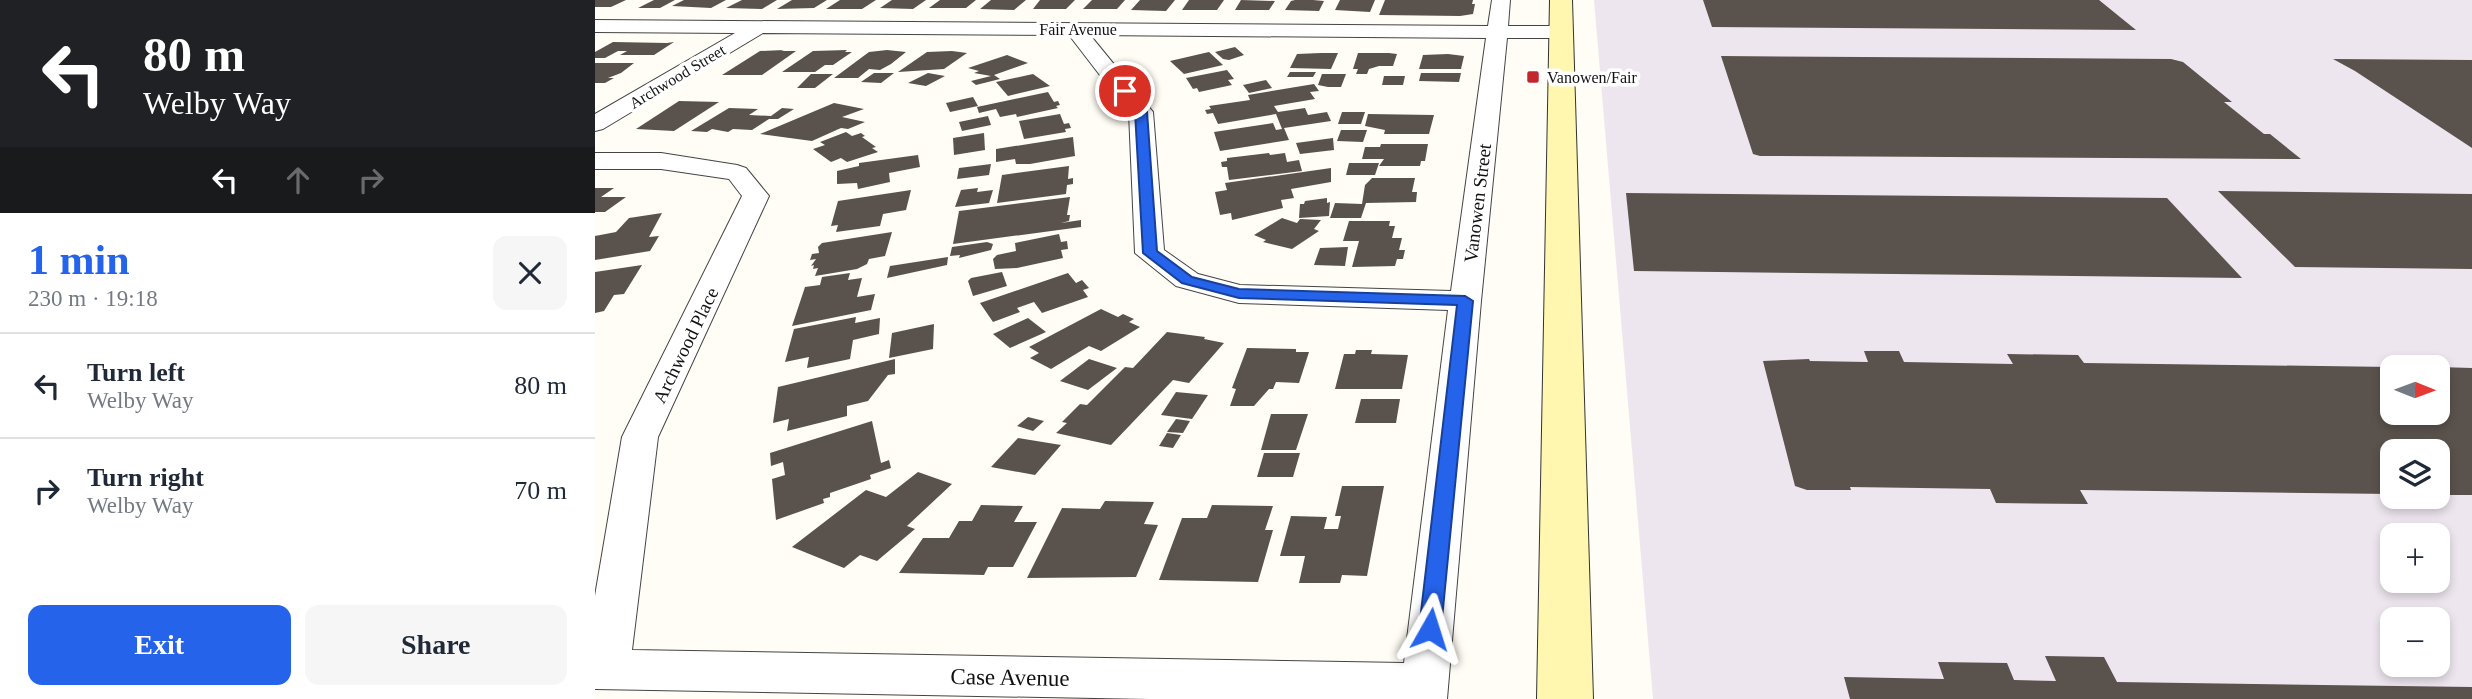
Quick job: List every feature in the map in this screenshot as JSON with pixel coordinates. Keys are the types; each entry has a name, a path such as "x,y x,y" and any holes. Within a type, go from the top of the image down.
{"main road":[{"path":"1561,0 1565,699"}],"street":[{"name":"Fair Avenue","path":"595,26 1075,29 1500,16 1561,32"},
{"name":"Vanowen Street","path":"1424,692 1465,301 1500,16"},
{"name":"Archwood Street","path":"595,124 759,27"},
{"path":"1075,29 1141,112 1150,253 1187,280 1239,294 1465,301"},
{"name":"Archwood Place","path":"595,161 661,161 737,173 755,196 640,438 601,669"},
{"name":"Case Avenue","path":"601,669 1424,692"}],"shaded area":[{"path":"1594,0 2472,0 2472,699 1653,699"}],"building":[{"path":"595,0 626,0 611,7 595,7"},
{"path":"654,0 675,0 660,8 638,8"},
{"path":"684,0 726,0 711,8 672,6"},
{"path":"742,0 777,0 762,9 726,8"},
{"path":"792,0 827,0 814,8 777,9"},
{"path":"840,0 876,0 862,9 826,9"},
{"path":"892,0 926,0 913,9 880,8"},
{"path":"940,0 976,0 966,8 929,8"},
{"path":"991,0 1026,0 1014,10 980,9"},
{"path":"1040,0 1075,0 1066,9 1033,9"},
{"path":"1092,0 1125,0 1117,9 1083,9"},
{"path":"1140,0 1175,0 1166,11 1131,10"},
{"path":"1189,0 1224,0 1217,10 1182,10"},
{"path":"1241,0 1275,1 1269,10 1235,10"},
{"path":"1340,0 1375,0 1370,12 1335,10"},
{"path":"1385,0 1473,0 1472,4 1475,4 1473,14 1460,16 1379,15"},
{"path":"1703,0 2099,0 2136,30 1712,27"},
{"path":"1291,1 1324,1 1319,11 1285,10"},
{"path":"613,42 674,42 654,55 620,55 627,51 618,51 605,58 595,58 595,52"},
{"path":"1235,47 1244,55 1229,60 1223,59 1215,52"},
{"path":"784,50 781,51 796,51 762,75 722,75 760,51"},
{"path":"847,50 845,52 852,52 833,65 825,65 815,72 782,72 813,51"},
{"path":"869,52 906,52 880,70 869,69 858,78 834,78"},
{"path":"927,52 967,53 944,69 898,72"},
{"path":"1209,52 1223,65 1184,74 1170,61"},
{"path":"1338,53 1331,69 1290,68 1297,54"},
{"path":"1358,53 1397,54 1393,66 1379,66 1369,69 1367,74 1356,74 1358,69 1353,69"},
{"path":"1007,55 1028,63 994,75 1000,79 976,85 971,81 991,76 974,73 979,71 968,68"},
{"path":"1423,55 1464,56 1461,69 1419,69"},
{"path":"1721,56 2171,59 2183,62 2232,102 2224,102 2301,159 1760,156 1753,154"},
{"path":"2333,59 2472,60 2472,148 2355,71"},
{"path":"595,63 634,63 621,73 608,78 614,78 605,83 595,83"},
{"path":"1227,70 1234,79 1228,80 1232,85 1199,92 1197,88 1193,89 1186,78"},
{"path":"1290,72 1316,72 1313,77 1287,77"},
{"path":"874,73 894,73 881,83 861,82"},
{"path":"928,73 945,76 926,86 908,83"},
{"path":"1421,73 1461,73 1459,82 1419,81"},
{"path":"811,74 833,74 815,88 797,88"},
{"path":"1033,74 1050,86 1008,96 996,82"},
{"path":"1322,74 1346,74 1341,87 1328,87 1318,85"},
{"path":"1384,76 1405,76 1403,85 1382,85"},
{"path":"1266,80 1272,88 1249,93 1243,85"},
{"path":"1314,84 1319,91 1310,92 1315,99 1274,106 1278,112 1305,108 1308,115 1327,112 1331,121 1284,128 1289,140 1220,151 1214,132 1273,123 1276,130 1282,129 1276,114 1218,124 1213,113 1207,114 1205,110 1211,109 1209,106 1250,100 1248,95"},
{"path":"1048,92 1054,102 1058,101 1058,108 1017,117 1016,114 1000,117 996,109 979,113 977,107"},
{"path":"973,97 978,106 950,112 946,103"},
{"path":"679,101 719,102 674,131 636,129"},
{"path":"834,103 864,109 842,117 865,122 848,129 841,128 812,141 760,134"},
{"path":"729,108 758,109 749,115 771,116 782,108 794,109 778,119 769,119 752,130 691,131"},
{"path":"1342,112 1365,112 1361,124 1338,124"},
{"path":"1060,114 1064,124 1069,123 1071,128 1065,129 1066,132 1024,139 1019,121"},
{"path":"1368,114 1434,115 1429,134 1384,134 1385,130 1365,126"},
{"path":"988,116 991,125 962,131 959,122"},
{"path":"1341,130 1367,130 1363,142 1337,141"},
{"path":"846,132 852,136 861,133 878,152 847,162 841,158 831,162 813,149 825,145 820,142"},
{"path":"984,133 985,150 954,155 953,138"},
{"path":"1073,137 1075,156 1030,164 1016,164 1015,159 996,162 996,149"},
{"path":"1333,138 1334,150 1300,154 1296,143"},
{"path":"1381,144 1428,144 1425,161 1421,161 1420,166 1379,166 1384,159 1362,159 1365,147 1380,147"},
{"path":"1285,153 1287,162 1299,160 1302,171 1229,180 1227,167 1222,167 1221,162 1227,161 1227,158"},
{"path":"918,155 920,167 889,173 890,182 858,189 857,183 837,184 837,171 859,166 859,163"},
{"path":"1349,163 1379,163 1375,175 1346,175"},
{"path":"991,164 989,175 957,179 959,168"},
{"path":"1069,166 1068,179 1073,178 1073,184 1067,185 1066,194 997,203 1002,175"},
{"path":"1331,168 1331,182 1291,189 1294,198 1281,200 1283,208 1232,220 1231,213 1220,215 1215,192 1227,190 1225,183"},
{"path":"1372,178 1415,178 1412,192 1417,192 1416,202 1366,203 1361,218 1330,218 1335,203 1362,204 1365,185"},
{"path":"595,188 614,188 601,197 626,197 605,212 595,212"},
{"path":"978,188 977,192 993,190 989,203 955,207 961,190"},
{"path":"911,190 906,210 883,214 880,226 836,232 838,225 831,226 838,201"},
{"path":"2218,191 2472,194 2472,269 2295,267"},
{"path":"1626,193 2167,198 2242,278 1634,271"},
{"path":"1070,197 1067,215 1070,215 1069,221 1061,223 1081,220 1081,227 953,244 959,211"},
{"path":"1327,198 1327,203 1330,202 1329,216 1299,218 1300,204"},
{"path":"662,213 649,237 659,236 650,251 595,260 595,236 616,232 629,218"},
{"path":"1282,218 1297,223 1300,219 1321,220 1314,229 1319,231 1292,249 1263,242 1266,240 1254,235"},
{"path":"1349,221 1390,221 1389,226 1395,226 1392,238 1402,238 1399,250 1405,250 1403,259 1397,259 1395,266 1352,267 1359,241 1343,241"},
{"path":"892,232 885,256 869,259 867,264 857,269 815,276 818,268 813,269 814,265 811,266 816,259 810,260 812,254 819,253 818,247 822,243"},
{"path":"1059,234 1061,242 1067,241 1068,249 1061,250 1063,258 1017,268 995,269 993,259 997,255 1016,251 1015,243"},
{"path":"987,242 993,244 991,250 959,258 960,255 950,256 952,247"},
{"path":"1348,247 1345,266 1314,265 1320,248"},
{"path":"948,257 947,265 887,278 890,266"},
{"path":"642,265 624,294 614,295 604,311 595,313 595,272"},
{"path":"1002,272 1007,286 973,296 968,281 971,278"},
{"path":"850,273 848,280 862,278 857,297 875,294 871,310 792,326 805,287 820,285 822,277"},
{"path":"1068,273 1076,283 1082,280 1089,288 1083,290 1088,297 1042,313 1034,302 1017,308 1020,312 993,322 980,303"},
{"path":"1101,309 1118,317 1123,314 1134,319 1129,322 1140,327 1101,351 1089,346 1051,369 1030,358 1039,353 1029,347"},
{"path":"856,317 855,323 880,318 879,334 853,340 850,359 807,368 809,357 785,362 794,329"},
{"path":"1028,318 1046,332 1010,348 993,334"},
{"path":"934,324 933,349 889,358 892,333"},
{"path":"1167,332 1205,337 1204,339 1224,343 1189,383 1173,380 1111,445 1056,433 1067,423 1062,422 1080,404 1087,405 1125,367 1133,368"},
{"path":"1247,348 1296,349 1296,352 1309,352 1299,383 1276,382 1273,389 1269,389 1254,406 1230,406 1236,389 1232,388"},
{"path":"1356,350 1372,350 1371,354 1408,355 1402,389 1335,389 1344,354 1355,354"},
{"path":"1864,351 1899,351 1904,362 2013,364 2007,354 2078,355 2084,363 2380,367 2380,425 2450,425 2450,367 2472,368 2472,495 2450,495 2450,439 2380,439 2380,494 2080,490 2088,504 1996,503 1990,489 1850,487 1851,490 1807,490 1795,486 1763,361 1809,359 1868,362"},
{"path":"895,359 895,374 888,375 868,401 847,406 847,416 787,431 789,419 773,423 778,387"},
{"path":"1089,359 1117,368 1088,390 1060,381"},
{"path":"1176,392 1208,395 1192,419 1161,415"},
{"path":"1361,399 1400,399 1396,423 1355,423"},
{"path":"1271,414 1308,414 1296,450 1261,450"},
{"path":"1028,417 1044,421 1033,431 1017,426"},
{"path":"1176,419 1190,421 1183,433 1167,432"},
{"path":"872,421 881,463 889,460 891,468 870,475 871,479 830,493 830,497 823,499 824,503 776,520 772,479 785,475 783,462 771,466 770,453"},
{"path":"1167,433 1181,435 1173,448 1159,446"},
{"path":"1018,438 1061,445 1035,475 991,467"},
{"path":"1264,453 1300,453 1293,477 1257,477"},
{"path":"918,472 952,484 907,526 915,529 877,561 860,555 844,568 792,547 866,490 886,497"},
{"path":"1342,486 1384,486 1367,576 1342,575 1340,583 1299,583 1305,556 1280,556 1291,516 1327,517 1324,529 1338,529 1341,516 1335,516"},
{"path":"1105,501 1154,502 1144,524 1158,525 1136,577 1027,578 1062,508 1100,509"},
{"path":"981,505 1023,506 1014,522 1037,522 1013,567 988,567 984,575 899,573 923,538 949,538 959,521 972,521"},
{"path":"1212,505 1273,506 1265,530 1273,530 1258,582 1159,580 1182,518 1207,518"},
{"path":"2045,656 2104,657 2117,682 2472,687 2472,699 1850,699 1844,677 1944,679 1938,662 2007,663 2014,680 2056,681"}],"place":[{"name":"Vanowen/Fair","path":"1533,77"}],"route":[{"path":"1125,91 1141,112 1150,253 1187,280 1239,294 1465,301 1430,629"}]}
